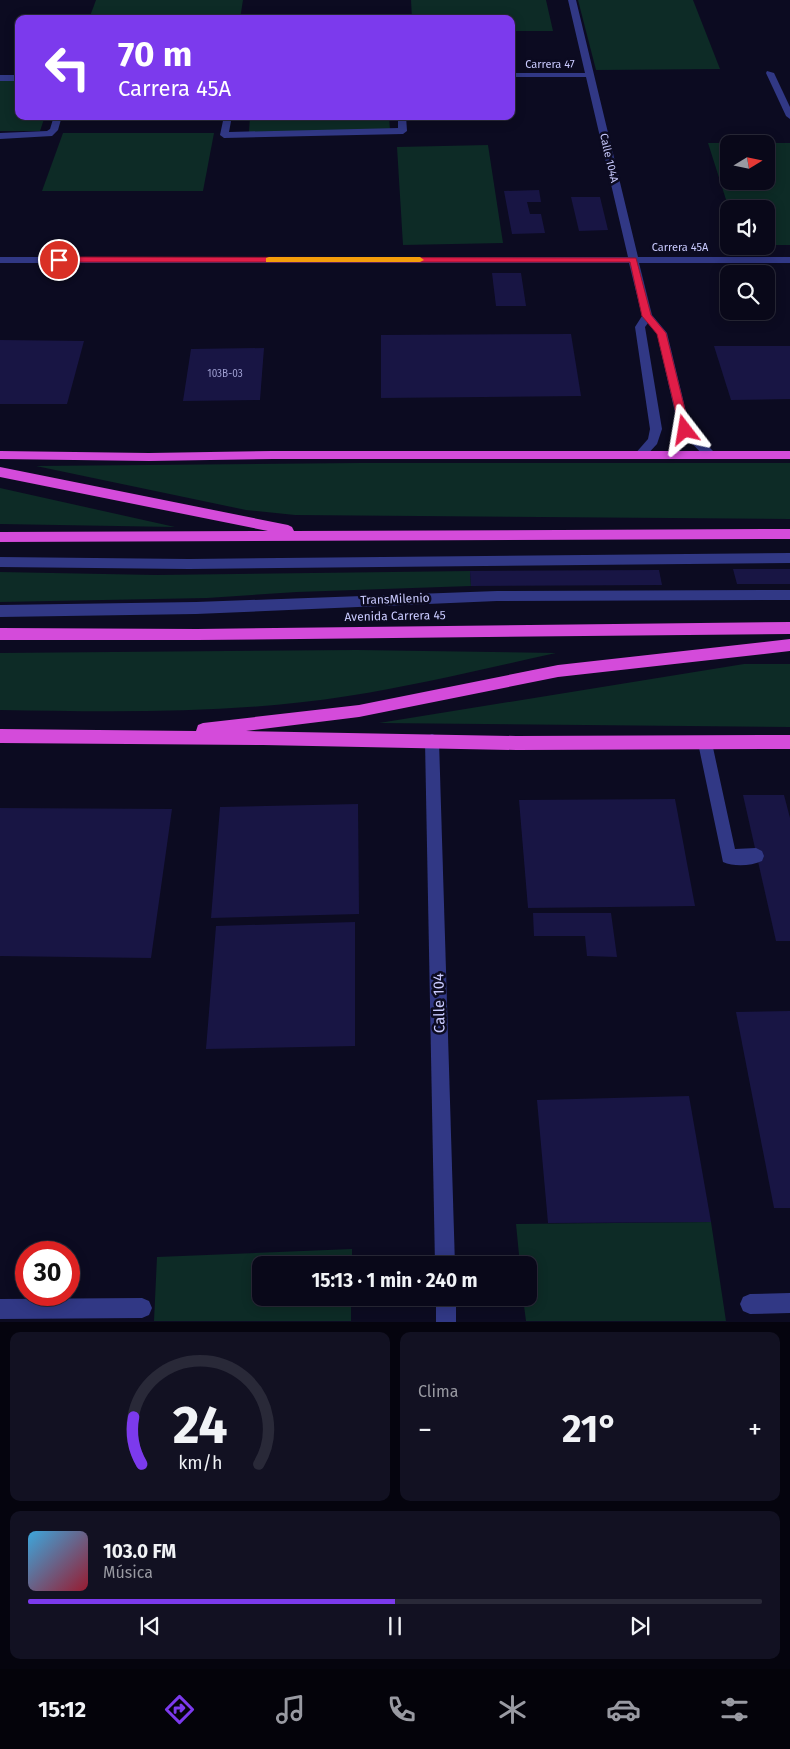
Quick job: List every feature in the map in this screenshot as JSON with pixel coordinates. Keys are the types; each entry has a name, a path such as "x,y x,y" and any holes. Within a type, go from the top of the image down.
{"highway":[{"path":"0,456 790,455"},
{"path":"0,472 318,536"},
{"path":"0,537 790,534"},
{"name":"Avenida Carrera 45","path":"0,634 112,636 627,628 790,628"},
{"path":"146,737 360,711 558,671 790,644"},
{"path":"0,736 790,744"}],"street":[{"name":"Calle 104A","path":"572,0 646,316 662,333 685,430 710,455"},
{"path":"770,74 790,116"},
{"name":"Carrera 47","path":"515,75 590,75"},
{"path":"0,78 15,78"},
{"path":"0,136 49,134 54,130 57,120"},
{"path":"227,120 224,135 403,132 402,120"},
{"name":"Carrera 45A","path":"0,260 790,260"},
{"name":"Calle 104A","path":"640,455 653,441 656,430 640,327 646,316"},
{"path":"0,562 189,564 790,558"},
{"name":"TransMilenio","path":"0,611 196,608 497,596 790,595"},
{"name":"Calle 104","path":"432,741 445,1256"},
{"path":"705,742 729,857 756,856"},
{"path":"750,1304 790,1303"},
{"path":"446,1306 446,1322"},
{"path":"0,1309 142,1308"}],"green space":[{"path":"96,0 243,0 241,15 90,15"},
{"path":"411,0 546,0 553,31 515,31 515,15 412,15"},
{"path":"578,0 693,0 720,69 596,70"},
{"path":"0,81 15,81 15,120 44,120 40,131 0,131"},
{"path":"250,120 389,120 390,130 249,132"},
{"path":"63,133 214,133 203,191 42,191"},
{"path":"708,143 720,143 720,181"},
{"path":"775,143 790,143 790,245 775,245 775,200 726,200 723,190 775,190"},
{"path":"488,145 503,243 403,245 397,147"},
{"path":"359,463 790,463 790,519 295,515 246,510 36,466"},
{"path":"0,488 175,527 0,524"},
{"path":"470,571 471,586 297,592 207,598 0,602 0,572 156,575"},
{"path":"357,650 556,653 400,687 305,702 174,711 0,710 0,653"},
{"path":"744,664 790,664 790,727 379,723"},
{"path":"711,1222 726,1321 526,1321 524,1306 537,1306 537,1256 519,1256 516,1224"},
{"path":"352,1249 352,1256 252,1256 252,1306 351,1306 351,1321 154,1321 157,1257"}],"building":[{"path":"539,190 541,202 527,202 530,214 541,214 545,233 512,234 504,191"},
{"path":"571,197 600,197 608,230 579,231"},
{"path":"492,273 521,273 526,306 496,306"},
{"path":"571,334 581,396 381,398 381,335"},
{"path":"0,340 84,341 67,404 0,404"},
{"path":"714,346 790,346 790,399 731,400"},
{"path":"264,348 260,400 183,401 191,349"},
{"path":"733,569 790,569 790,584 737,584"},
{"path":"659,570 662,585 471,586 470,571"},
{"path":"743,795 784,795 790,818 790,941 776,941"},
{"path":"675,799 695,906 528,908 519,800"},
{"path":"358,804 359,914 211,918 220,807"},
{"path":"0,808 172,809 151,958 0,956"},
{"path":"533,913 611,913 617,957 587,956 585,936 534,936"},
{"path":"355,922 355,1046 206,1049 216,926"},
{"path":"790,1011 790,1208 774,1208 736,1012"},
{"path":"689,1096 711,1222 548,1223 537,1100"}],"slow traffic":[{"path":"269,260 420,260"}],"route":[{"path":"59,260 633,260 646,316 662,333 685,430"}]}
